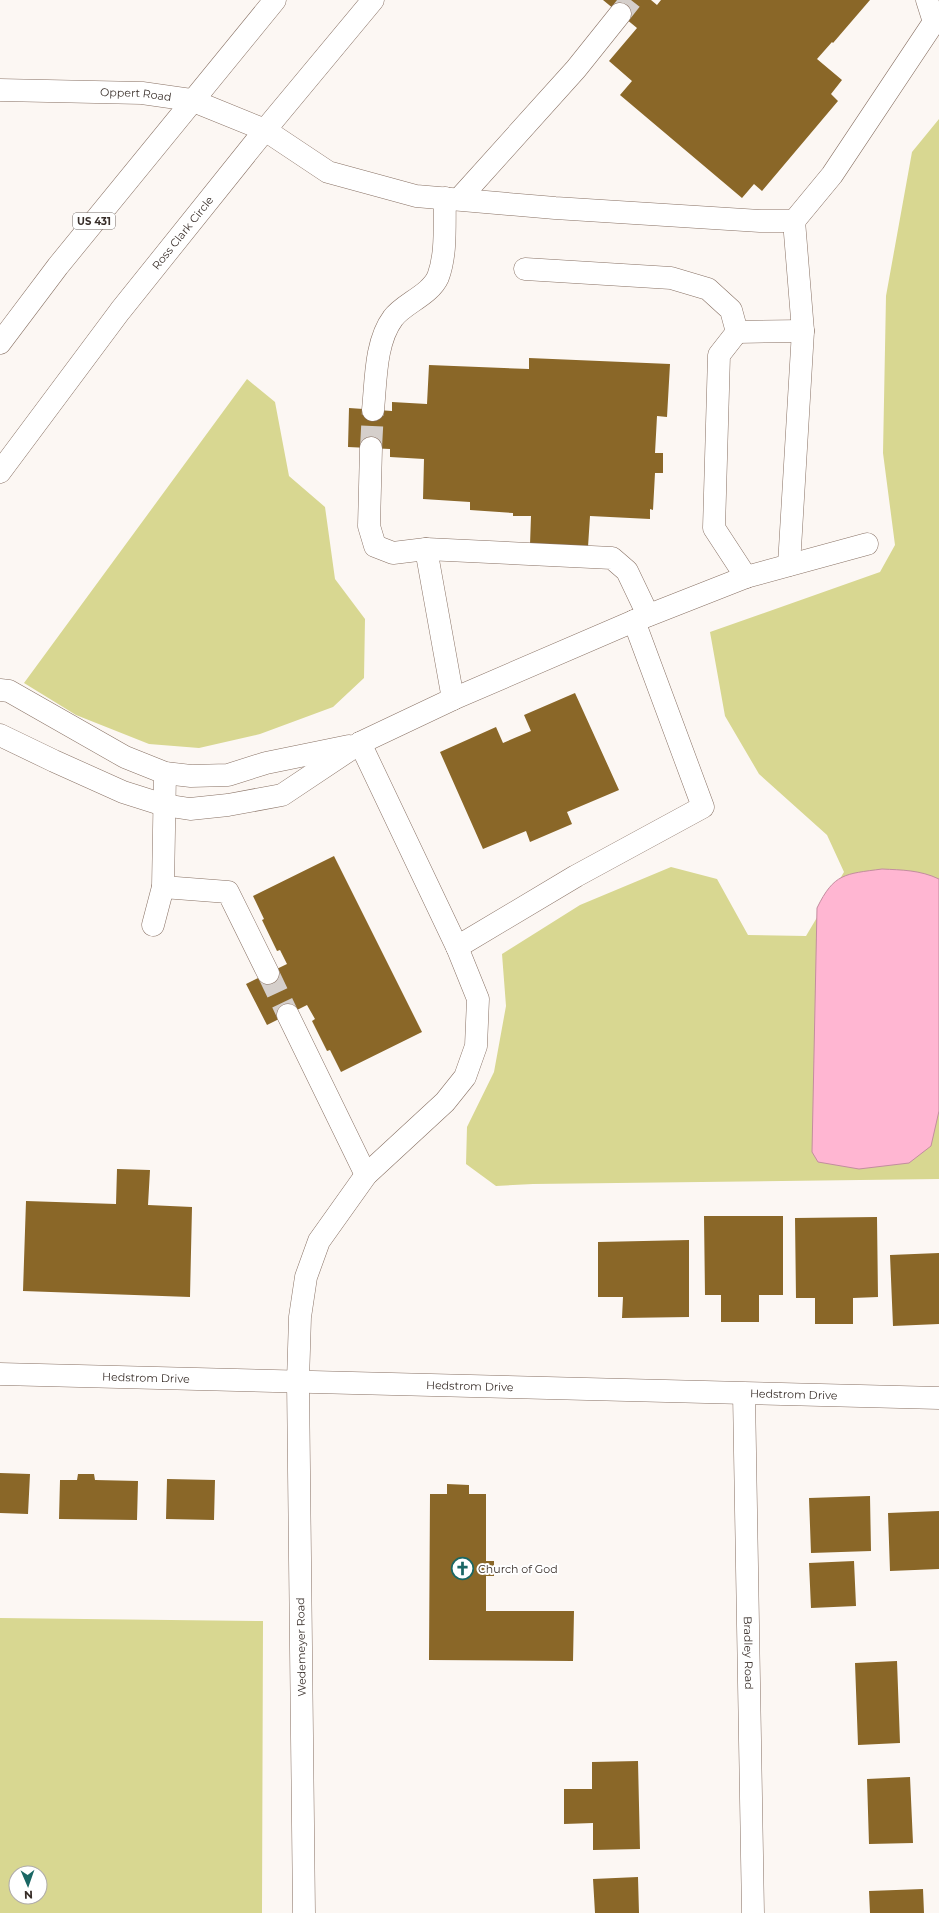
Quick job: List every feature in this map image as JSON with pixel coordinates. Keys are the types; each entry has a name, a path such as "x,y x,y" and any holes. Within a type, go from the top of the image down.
{"main road":[{"name":"US 431","path":"0,343 58,266 191,100 275,0"},
{"name":"Ross Clark Circle","path":"0,472 120,311 265,130 373,0"},
{"path":"789,565 803,331 794,221 832,175 934,22 927,0"},
{"path":"373,410 379,347 393,318 421,296 437,278 452,199 576,69 620,14"},
{"name":"Oppert Road","path":"0,90 142,93 191,100 265,130 328,172 416,196 554,208 760,221 794,221"},
{"path":"525,269 671,278 708,289 732,310 737,332 719,356 714,528 746,577"},
{"path":"737,332 803,331"},
{"path":"370,448 369,526 375,546 393,553 426,549 612,558 627,571 703,807 576,876 457,947"},
{"path":"0,735 123,792 164,805 190,809 228,805 282,795 360,743 453,699 641,618 746,577 867,544"},
{"path":"426,549 453,699"},
{"path":"0,690 9,691 124,757 165,773 191,776 228,775 266,763 360,743"},
{"name":"Wedemeyer Road","path":"304,1913 298,1381 300,1317 306,1277 319,1241 366,1175 445,1102 465,1077 476,1046 478,999 457,947 360,743"},
{"path":"153,925 163,887 165,773"},
{"path":"163,887 228,892 268,973"},
{"path":"288,1015 366,1175"},
{"name":"Hedstrom Drive","path":"0,1374 939,1398"},
{"name":"Bradley Road","path":"744,1394 753,1913"}],"shaded area":[{"path":"939,119 939,1179 533,1184 496,1186 466,1164 467,1127 494,1072 506,1006 502,954 580,905 671,867 717,879 748,935 806,936 844,872 827,835 759,774 725,716 710,632 880,572 895,545 883,453 886,296 912,152"},
{"path":"247,379 275,402 289,476 325,507 335,579 365,619 364,678 333,707 260,734 199,748 149,744 76,715 24,683"},
{"path":"882,869 918,872 939,879 939,1111 931,1146 909,1163 859,1169 818,1162 812,1152 817,908 829,888 842,877 859,872"},
{"path":"0,1618 263,1621 262,1913 0,1913"}],"building":[{"path":"603,0 651,0 657,5 661,0 870,0 833,43 832,42 817,59 842,80 831,94 838,101 762,191 754,184 742,198 620,95 632,81 609,61 637,28"},
{"path":"529,358 670,364 667,417 657,416 655,453 663,453 663,473 655,473 653,510 650,509 650,519 590,516 588,547 530,545 531,516 513,516 513,513 470,510 470,502 423,499 424,459 390,457 390,449 348,447 349,408 392,411 392,402 427,404 429,365 529,369"},
{"path":"575,693 619,790 567,812 572,824 530,842 526,831 483,849 440,752 496,727 503,743 531,731 524,715"},
{"path":"334,856 422,1032 341,1072 330,1050 327,1051 312,1021 315,1019 307,1005 267,1025 246,984 287,964 280,950 277,951 262,920 264,919 253,896"},
{"path":"117,1169 150,1170 148,1205 192,1207 190,1297 23,1291 26,1201 116,1204"},
{"path":"704,1216 783,1216 783,1295 759,1295 759,1322 721,1322 721,1295 705,1295"},
{"path":"877,1217 878,1297 853,1298 853,1324 815,1324 815,1298 796,1298 795,1218"},
{"path":"689,1240 689,1317 622,1318 623,1297 598,1297 598,1242"},
{"path":"939,1253 939,1324 893,1326 890,1255"},
{"path":"0,1473 30,1474 28,1514 0,1513"},
{"path":"78,1474 94,1474 95,1480 138,1481 137,1520 59,1519 60,1480 77,1480"},
{"path":"167,1479 215,1480 214,1520 166,1519"},
{"name":"Church of God","path":"447,1484 469,1485 469,1494 486,1494 486,1561 494,1561 494,1576 486,1576 486,1611 574,1611 573,1661 429,1660 430,1494 447,1494"},
{"path":"870,1496 871,1551 811,1553 809,1498"},
{"path":"939,1511 939,1569 890,1571 888,1513"},
{"path":"854,1561 856,1606 811,1608 809,1563"},
{"path":"897,1661 900,1743 858,1745 855,1663"},
{"path":"638,1761 640,1849 593,1850 593,1823 564,1824 564,1789 592,1789 592,1762"},
{"path":"910,1777 913,1843 869,1844 867,1779"},
{"path":"638,1877 639,1913 595,1913 593,1879"},
{"path":"923,1889 924,1913 870,1913 869,1891"}],"tunnel":[{"path":"620,14 631,0"},
{"path":"371,448 373,410"},
{"path":"268,973 288,1015"}],"place":[{"name":"Church of God","path":"462,1569"}]}
